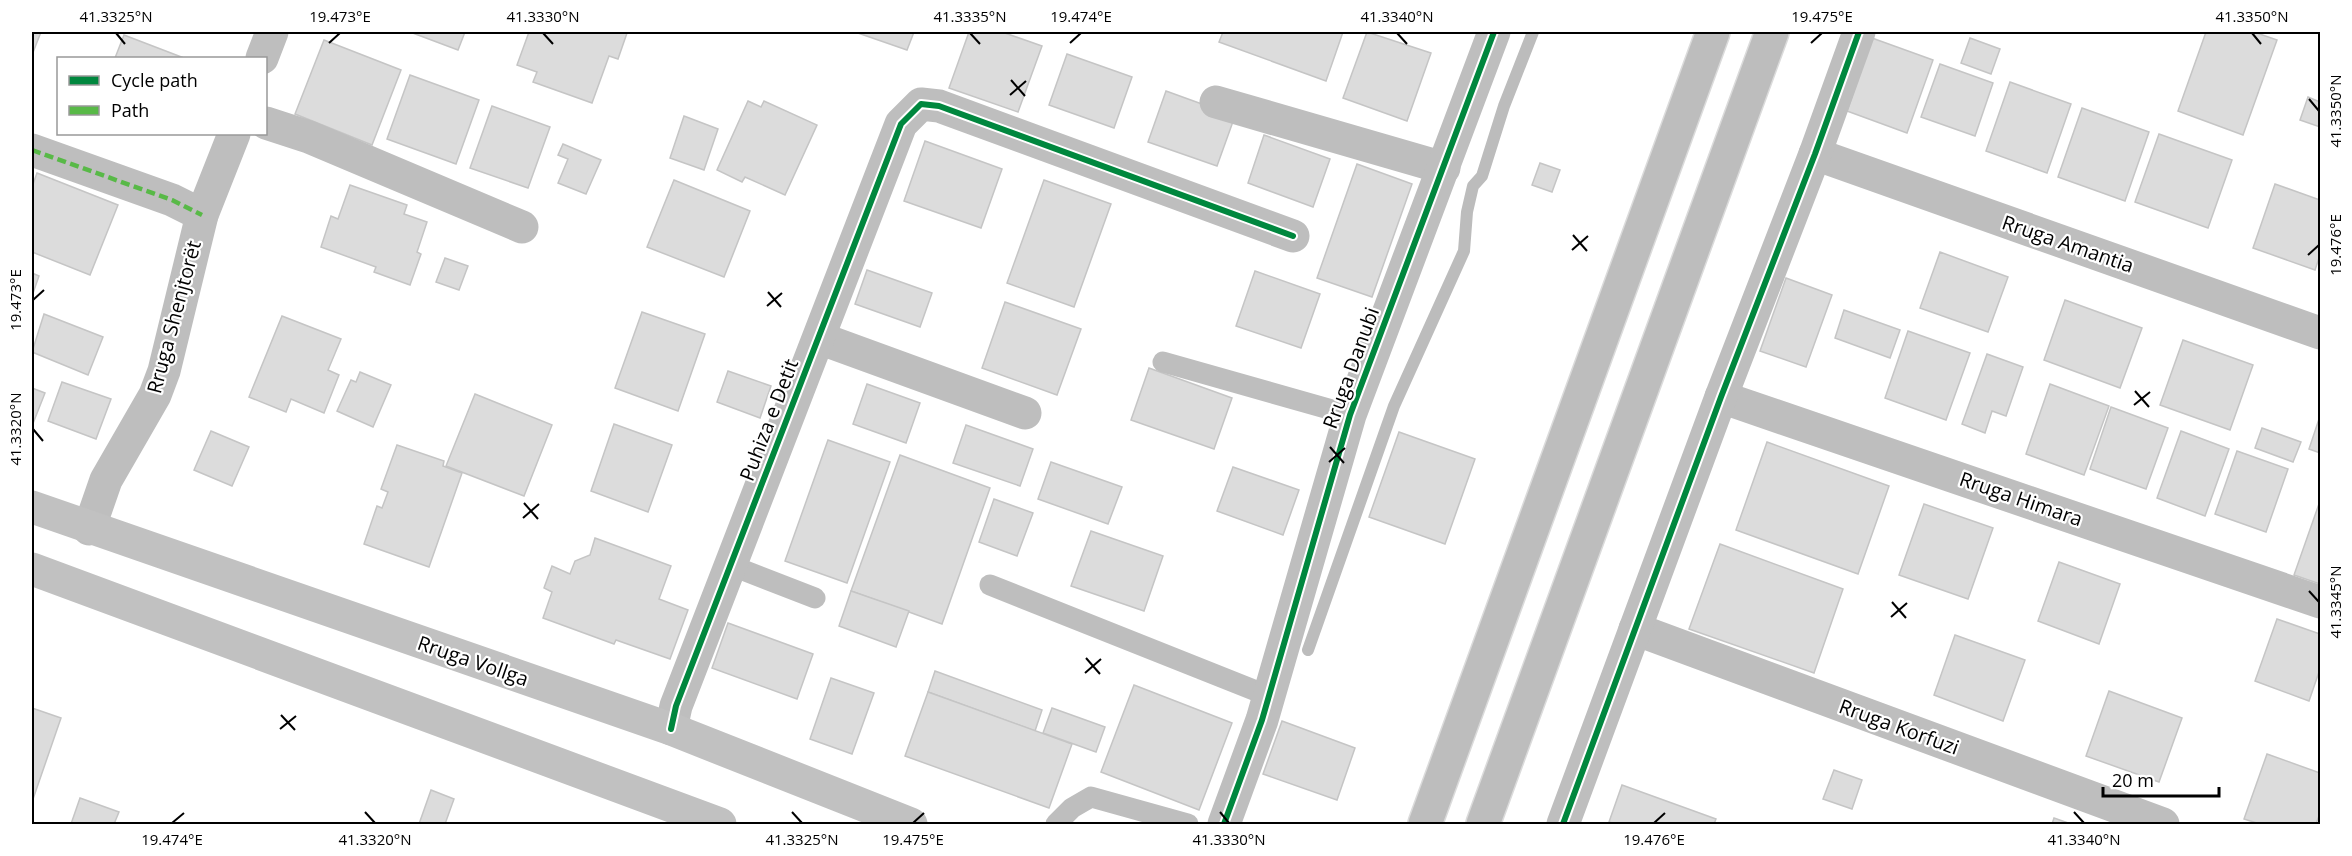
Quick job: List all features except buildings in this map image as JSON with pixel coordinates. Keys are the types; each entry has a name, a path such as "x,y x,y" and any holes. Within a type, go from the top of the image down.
{"main road":[{"path":"1425,825 1713,32"},
{"path":"1483,825 1772,32"},
{"name":"Rruga Vollga","path":"32,507 88,529 671,729 911,825"},
{"path":"32,569 720,825"}],"street":[{"path":"262,57 272,32"},
{"name":"Rruga Danubi","path":"1224,825 1269,696 1350,415 1494,32"},
{"path":"1563,825 1859,32"},
{"path":"1216,102 1444,168"},
{"name":"Puhiza e Detit","path":"671,729 676,706 901,124 921,104 939,106 1293,236"},
{"path":"267,123 309,137 522,227"},
{"name":"Rruga Shenjtorët","path":"88,529 106,480 154,395 164,370 202,215 234,135"},
{"path":"32,150 172,200 202,215"},
{"name":"Rruga Amantia","path":"1815,154 2320,333"},
{"path":"819,338 1025,413"},
{"name":"Rruga Himara","path":"1721,397 2320,602"},
{"name":"Rruga Korfuzi","path":"1635,629 2163,825"}],"lane":[{"path":"1163,362 1350,415"},
{"path":"730,565 814,598"},
{"path":"990,585 1269,696"},
{"path":"1056,825 1072,808 1090,797 1188,825"}],"waterway":[{"path":"1308,650 1394,406 1464,251 1467,212 1473,186 1482,176 1504,106 1533,32"}],"marked path":[{"path":"32,150 172,200 202,215"}],"cycle path":[{"path":"1224,824 1262,720 1350,415 1494,32"},
{"path":"1563,824 1859,32"},
{"path":"671,729 676,706 901,124 921,104 939,106 1293,236"}]}
